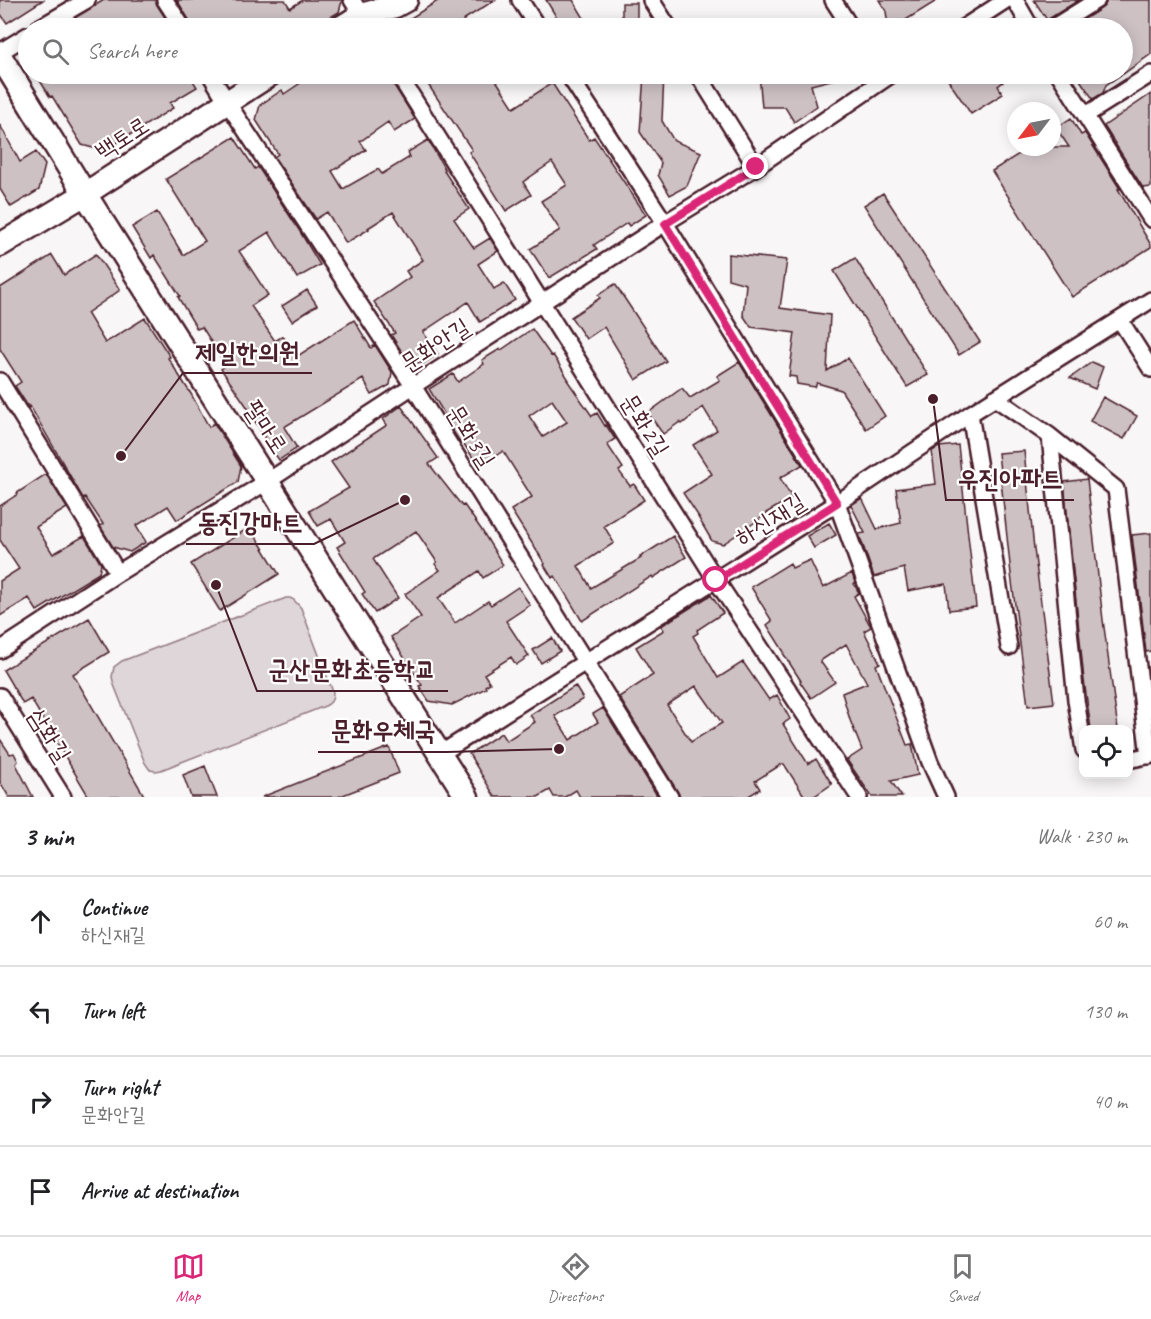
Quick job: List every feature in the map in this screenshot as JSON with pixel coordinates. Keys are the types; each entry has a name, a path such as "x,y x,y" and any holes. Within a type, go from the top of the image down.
{"street":[{"path":"56,18 87,0"},
{"path":"165,0 177,18"},
{"path":"363,11 395,6 406,0"},
{"path":"520,0 532,18"},
{"path":"651,0 663,18"},
{"path":"833,0 845,18"},
{"path":"978,18 1006,0"},
{"path":"1015,0 1025,18"},
{"path":"1068,18 1097,0"},
{"path":"0,54 18,42"},
{"name":"팔마로","path":"0,54 18,84"},
{"path":"1086,116 1151,74"},
{"name":"팔마로","path":"18,84 85,194 467,797"},
{"name":"문화3길","path":"216,84 413,386 670,797"},
{"name":"백토로","path":"0,245 85,194 255,84"},
{"name":"문화2길","path":"404,84 716,580 859,797"},
{"path":"574,84 665,224 837,503 930,762 946,797"},
{"path":"704,84 756,167"},
{"name":"문화안길","path":"0,650 118,573 268,481 756,167 872,84"},
{"path":"1065,84 1145,198 1151,219"},
{"name":"하신재길","path":"440,754 837,503 970,414 1151,300"},
{"path":"1120,320 1151,369"},
{"path":"0,381 118,573"},
{"path":"995,398 1050,436 1116,489 1150,755 1133,759"},
{"path":"970,414 1009,647"},
{"path":"1050,436 1080,725"},
{"name":"삼화길","path":"0,696 63,797"}],"shaded area":[{"path":"286,598 294,600 301,608 333,692 331,702 161,770 150,770 145,763 114,685 112,677 114,667 122,661"}],"building":[{"path":"0,0 43,0 7,23 0,13"},
{"path":"104,0 155,0 165,18 74,18"},
{"path":"177,0 285,0 290,8 303,0 342,0 339,12 329,18 188,18"},
{"path":"439,0 495,0 466,18 411,18"},
{"path":"546,0 573,0 584,18 557,18"},
{"path":"879,0 938,0 909,18 887,18 886,11"},
{"path":"1034,0 1079,0 1050,18 1046,18"},
{"path":"1107,0 1151,0 1151,54 1133,67 1133,18 1086,18 1105,5"},
{"path":"622,3 637,3 637,18 622,18"},
{"path":"42,84 195,84 197,87 170,103 173,108 104,151 82,145 52,96 50,97"},
{"path":"299,84 393,84 415,119 394,132 388,122 360,141 366,150 332,171 343,189 378,169 382,174 410,157 408,152 428,140 444,171 469,209 454,219 474,248 490,238 498,251 478,264 494,289 504,283 515,300 480,322 468,302 423,332 438,354 423,364 407,360 391,335 395,333 374,302 410,277 406,271 423,260 393,212 346,243 327,212 316,219 274,157 278,154 256,120 260,105 282,90 284,94"},
{"path":"428,84 498,84 514,108 553,84 589,140 594,137 646,215 629,226 627,223 594,245 597,249 549,278 530,249 560,230 541,201 567,185 552,162 523,182 531,195 506,211 469,152 472,150"},
{"path":"643,84 664,84 662,121 674,141 701,152 687,186 670,195 658,175 661,163 640,132"},
{"path":"760,84 815,84 811,85 817,106 794,122 785,107 762,107"},
{"path":"951,84 1000,84 998,86 1003,94 971,114"},
{"path":"1083,84 1107,84 1103,93 1093,99"},
{"path":"1151,94 1151,187 1143,188 1104,126"},
{"path":"1071,118 1081,135 1085,133 1151,245 1072,297 992,171 1016,156 1061,156 1061,147 1069,147 1061,135 1061,125"},
{"path":"0,125 20,162 36,152 45,165 39,190 11,207 0,189"},
{"path":"234,137 255,169 258,167 320,265 297,278 269,232 239,251 268,295 251,306 275,341 283,336 296,357 354,320 371,348 375,345 392,372 390,385 372,395 363,379 284,427 297,448 279,460 252,414 221,369 226,365 202,327 197,329 178,297 180,296 154,255 151,258 132,227 157,212 183,255 205,241 166,179"},
{"path":"883,193 980,342 959,355 864,205"},
{"path":"96,254 120,290 87,313 105,343 145,318 170,357 168,358 209,427 214,423 241,466 238,482 177,520 168,506 136,526 146,542 130,552 113,547 100,526 103,524 85,497 83,498 30,406 29,408 15,386 21,382 0,349 0,288 52,255 64,275"},
{"path":"728,254 787,260 780,308 830,315 827,371 848,358 885,416 866,429 841,390 817,383 815,387 797,384 796,377 789,376 795,333 751,327 743,315 746,284 728,279"},
{"path":"855,258 928,375 907,387 834,271"},
{"path":"615,284 666,361 636,380 604,327 586,339 571,317 600,298 598,295"},
{"path":"307,290 317,305 292,321 282,306"},
{"path":"532,329 551,356 553,355 592,416 597,413 606,425 615,439 607,444 623,468 619,471 630,486 634,484 644,500 604,526 614,543 578,566 591,588 673,536 686,557 582,621 555,576 552,578 511,510 532,497 503,451 479,467 445,419 447,418 429,389 453,374 458,382 484,364 482,360","holes":["552,400 567,422 543,437 529,416"]},
{"path":"739,362 802,465 780,478 792,498 766,513 723,544 712,541 683,493 712,474 693,445 717,430 703,407 682,424 680,422 663,434 648,413 682,388 690,398 720,380 717,376"},
{"path":"1092,362 1103,367 1095,389 1070,378"},
{"path":"1103,397 1137,416 1124,439 1090,421"},
{"path":"401,406 438,458 429,464 462,506 464,505 503,565 483,578 479,571 438,598 455,623 488,601 491,605 518,587 530,605 506,621 529,656 516,665 511,657 484,674 490,683 485,686 486,688 452,705 429,701 419,686 422,685 391,637 421,617 405,594 440,570 416,531 373,559 398,598 375,613 362,594 365,592 337,547 345,542 331,519 318,526 309,511 349,488 331,462 387,425 383,419"},
{"path":"958,445 976,607 949,610 946,584 908,591 904,568 874,577 859,534 865,533 851,505 862,498 877,529 901,523 896,489 936,484 932,451 939,447"},
{"path":"1024,451 1054,703 1028,706 998,453"},
{"path":"46,474 67,508 36,527 53,554 84,536 101,564 99,573 37,611 29,598 0,616 0,581 19,569 0,540 0,506"},
{"path":"1087,479 1117,725 1090,725 1064,482"},
{"path":"829,523 836,535 814,548 807,536"},
{"path":"250,527 279,574 220,611 191,564"},
{"path":"1151,533 1151,651 1146,652 1132,535"},
{"path":"810,560 823,588 852,573 859,593 854,596 871,627 864,631 880,663 876,665 907,745 912,744 918,775 891,781 902,797 872,797 847,760 862,750 842,693 867,683 846,644 820,661 835,682 811,698 767,625 772,621 751,587 790,563 792,568"},
{"path":"711,595 723,613 697,630 698,633 693,636 718,678 743,662 769,700 777,695 790,719 783,724 808,764 816,759 832,784 813,797 805,797 782,764 755,781 760,789 747,797 680,797 619,697 653,675 636,647 664,630 661,626","holes":["696,686 722,723 691,742 667,705"]},
{"path":"89,618 109,652 73,674 145,797 89,797 31,699 23,704 3,670"},
{"path":"552,638 560,651 541,663 533,650"},
{"path":"575,686 583,699 555,716 570,740 598,722 593,714 603,708 658,797 580,797 576,790 565,797 554,797 550,790 538,797 495,797 469,754 501,733 506,741 535,722 530,715"},
{"path":"0,739 10,754 14,753 18,761 16,764 33,797 9,797 0,782"},
{"path":"389,747 399,773 338,797 262,797"},
{"path":"205,766 217,797 191,797 183,775"}],"place":[{"name":"우진아파트","path":"933,399"},
{"name":"제일한의원","path":"121,456"},
{"name":"동진강마트","path":"405,500"},
{"name":"군산문화초등학교","path":"216,585"},
{"name":"문화우체국","path":"559,749"}],"route":[{"path":"716,580 837,503 665,224 756,167"}]}
